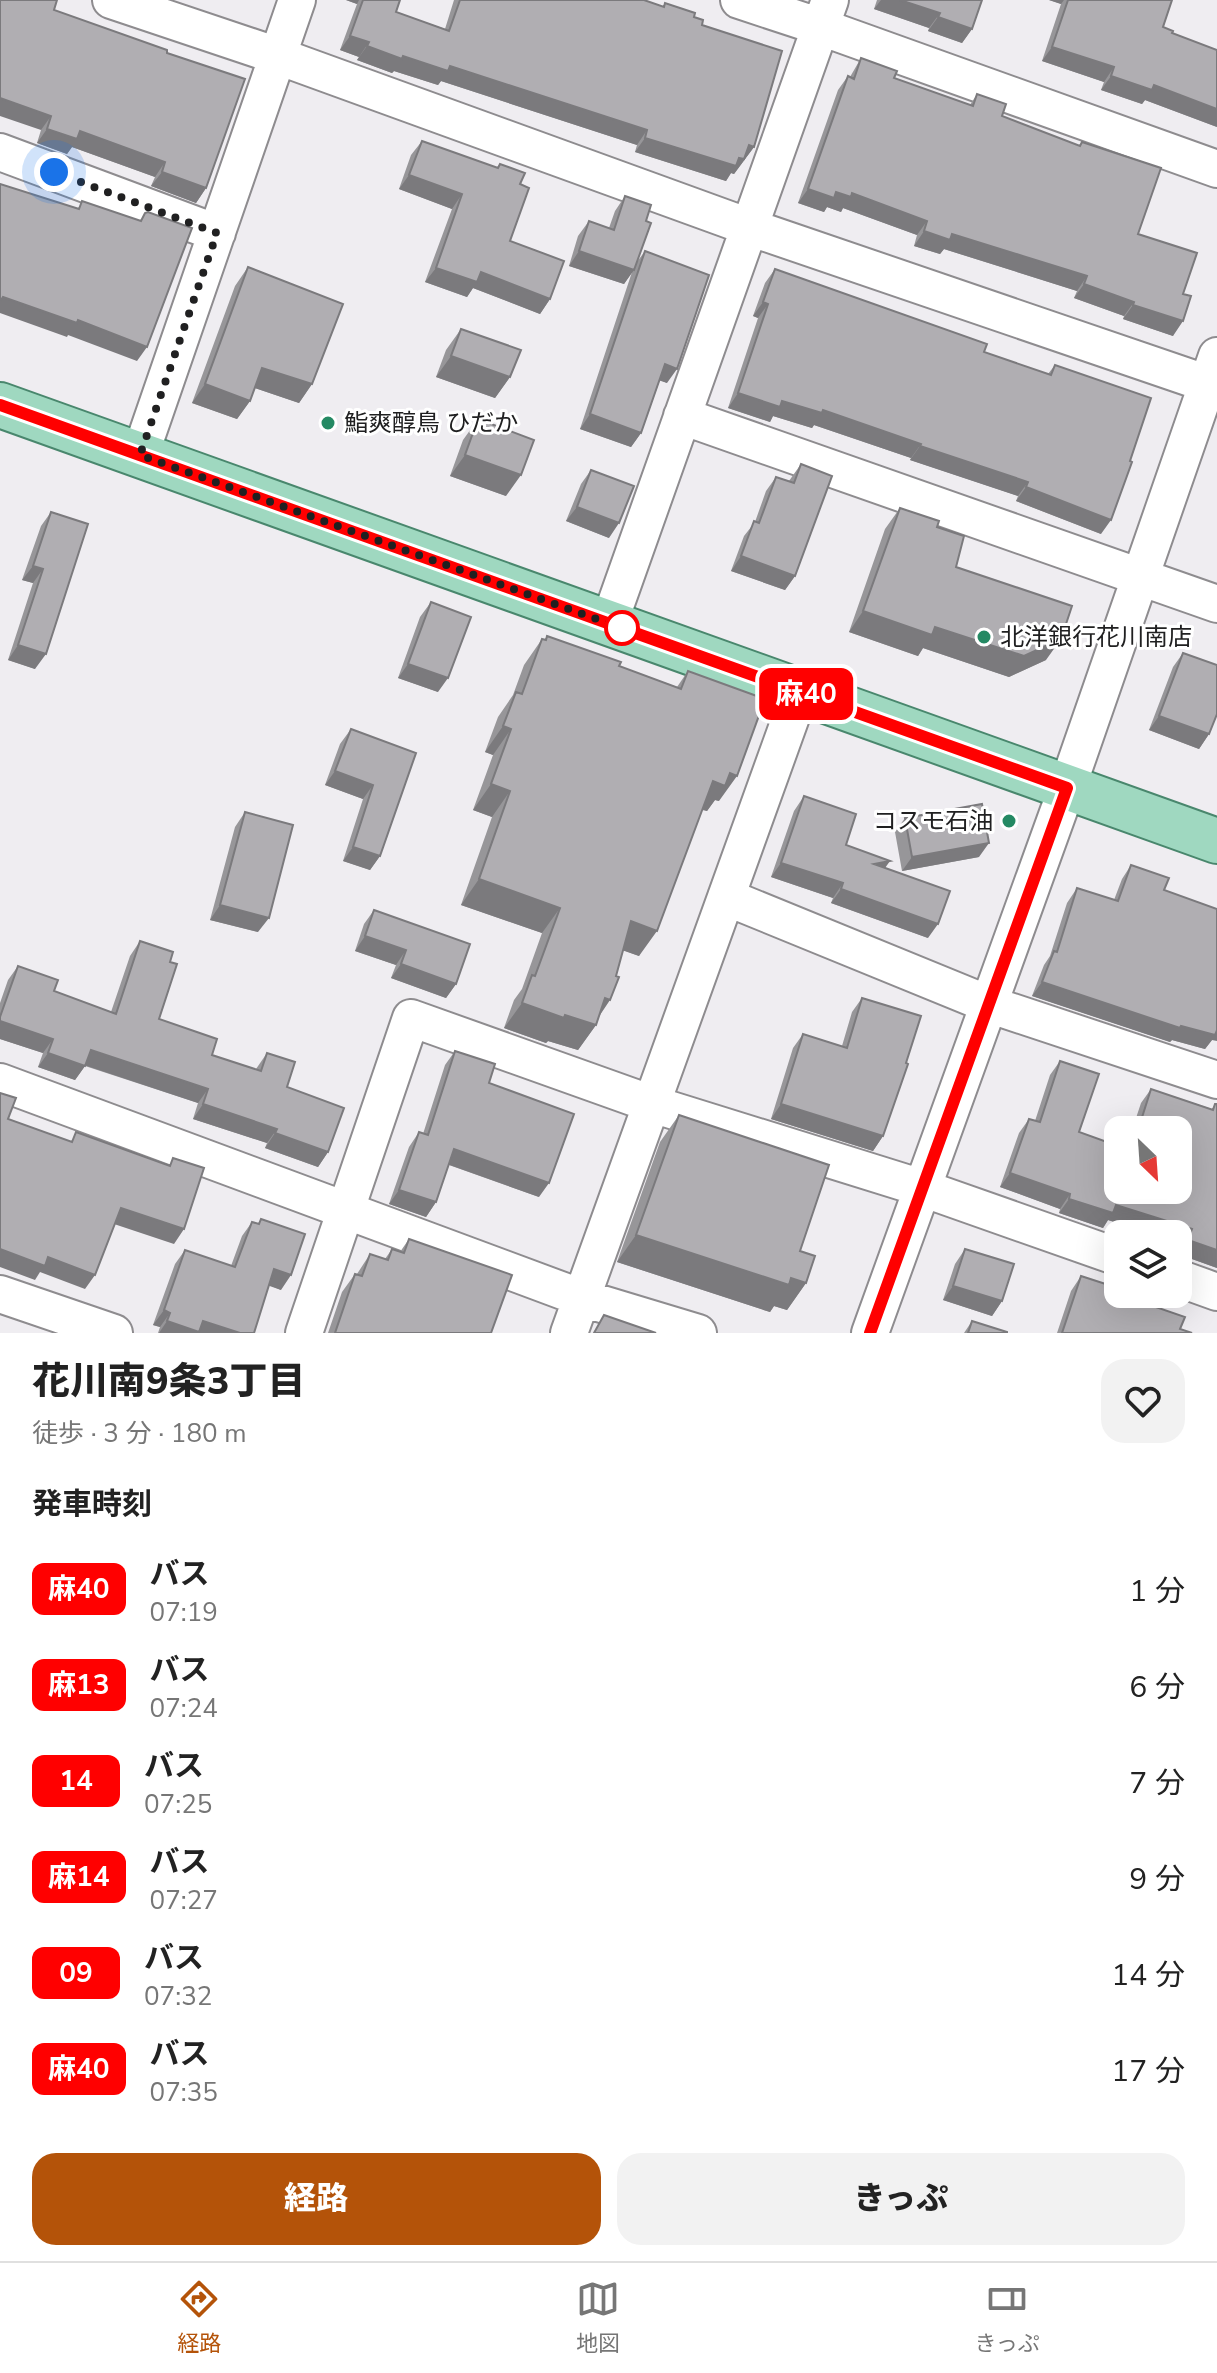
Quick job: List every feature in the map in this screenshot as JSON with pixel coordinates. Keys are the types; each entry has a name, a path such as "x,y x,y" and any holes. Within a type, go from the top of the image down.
{"main road":[{"path":"0,405 1217,841"}],"street":[{"path":"140,455 297,0"},
{"path":"739,0 825,13 1217,169"},
{"path":"127,3 749,227 1214,375 870,1333"},
{"path":"609,623 825,13"},
{"path":"0,152 217,233"},
{"path":"682,416 1217,604"},
{"path":"569,1333 800,692"},
{"path":"726,897 988,1004 1217,1080"},
{"path":"304,1333 411,1018 652,1104 922,1188 1104,1252"},
{"path":"0,1082 582,1298 698,1333"},
{"path":"1192,1283 1217,1292"},
{"path":"0,1294 114,1333"}],"building":[{"path":"0,0 57,0 54,10 245,79 206,188 162,172 165,162 80,131 77,139 47,129 51,116 0,98"},
{"path":"363,0 400,0 396,12 449,31 460,0 644,0 695,13 694,17 703,20 702,25 782,51 754,147 749,145 744,159 739,158 736,166 645,138 647,130 450,66 448,71 367,46 369,42 350,36"},
{"path":"900,0 982,0 972,29 938,17 940,13"},
{"path":"1068,0 1172,0 1163,27 1217,50 1217,109 1154,85 1152,90 1111,76 1114,67 1052,47"},
{"path":"861,58 897,71 894,78 973,106 977,94 1006,104 1002,116 1080,146 1082,142 1161,168 1138,234 1197,253 1183,294 1191,296 1183,321 1133,305 1134,302 1084,284 1087,276 952,234 950,240 924,231 927,221 852,193 851,197 836,192 834,198 808,189 848,76 854,79"},
{"path":"422,141 498,168 500,164 525,173 520,184 529,188 510,241 564,261 550,299 481,272 477,282 436,268 462,194 409,175"},
{"path":"0,184 79,209 82,201 141,221 148,212 192,228 147,347 78,320 77,323 3,297 0,299"},
{"path":"625,196 651,205 646,221 651,223 634,270 579,251 589,221 614,230"},
{"path":"645,251 709,275 677,369 665,364 641,433 590,414"},
{"path":"248,267 343,304 312,384 262,368 250,401 205,384"},
{"path":"775,269 987,344 984,352 1051,375 1055,365 1151,398 1111,520 1026,487 1028,482 823,410 822,413 782,401 780,407 738,393 768,304 763,302"},
{"path":"461,329 521,350 510,377 451,356"},
{"path":"478,419 534,440 521,475 465,455"},
{"path":"801,464 832,476 795,576 741,556 754,521 759,523 776,477 794,483"},
{"path":"591,470 634,486 619,523 577,507"},
{"path":"900,508 939,521 937,527 964,536 956,567 1072,606 1061,639 1024,656 935,627 932,635 863,611"},
{"path":"51,512 88,524 46,654 18,645 43,569 33,566"},
{"path":"431,602 471,617 448,678 408,664"},
{"path":"547,636 621,662 619,666 681,689 688,671 765,699 737,776 730,773 725,786 713,781 657,931 631,921 616,976 619,977 610,1000 605,998 596,1025 565,1015 564,1018 522,1003 560,908 479,879 510,791 491,784 511,729 503,726 516,692 522,694 542,639 546,640"},
{"path":"1183,653 1217,665 1217,714 1209,734 1159,716"},
{"path":"351,729 416,753 380,856 353,847 373,785 335,771"},
{"path":"804,796 856,814 846,845 890,861 874,864 950,891 938,924 841,889 843,883 781,863"},
{"path":"982,804 989,843 912,857 905,818"},
{"path":"245,812 293,825 269,918 220,905"},
{"path":"1131,865 1169,878 1164,890 1217,909 1215,1035 1180,1028 1042,982 1054,951 1057,952 1077,888 1118,901"},
{"path":"374,910 470,944 456,984 401,964 406,950 365,936"},
{"path":"140,941 173,952 170,962 177,964 159,1019 217,1039 212,1055 261,1071 267,1053 295,1062 287,1087 344,1108 328,1152 275,1133 277,1129 203,1104 208,1089 91,1050 85,1066 48,1053 53,1039 0,1021 18,966 58,980 54,991 116,1014"},
{"path":"862,998 921,1016 883,1136 781,1104 803,1034 847,1048"},
{"path":"455,1051 495,1064 489,1083 574,1114 549,1183 454,1149 436,1202 399,1190 419,1132 428,1135"},
{"path":"1060,1061 1099,1074 1079,1132 1104,1141 1104,1204 1192,1204 1192,1116 1142,1116 1151,1089 1213,1110 1217,1104 1217,1250 1192,1241 1192,1220 1164,1220 1116,1205 1113,1213 1069,1199 1070,1194 1010,1173 1029,1119 1040,1122"},
{"path":"0,1093 16,1098 8,1119 72,1142 76,1132 170,1166 173,1158 204,1168 184,1229 121,1208 95,1275 48,1257 45,1266 0,1249"},
{"path":"679,1115 829,1165 800,1251 815,1256 806,1283 791,1278 789,1285 636,1235"},
{"path":"261,1219 305,1234 291,1275 274,1269 254,1333 240,1333 203,1321 199,1332 167,1321 170,1313 164,1310 185,1250 235,1267 252,1222 259,1224"},
{"path":"409,1239 512,1275 491,1333 335,1333 355,1274 362,1276 370,1254 388,1260 392,1249 404,1253"},
{"path":"965,1249 1014,1264 1002,1301 953,1286"},
{"path":"1081,1276 1104,1283 1104,1308 1159,1308 1185,1317 1180,1329 1192,1333 1062,1333"},
{"path":"604,1315 656,1333 594,1333"},
{"path":"972,1321 1007,1332 1007,1333 968,1333"}],"bus line":[{"name":"麻40","path":"0,405 1067,788 870,1333"}],"place":[{"name":"鮨爽醇鳥 ひだか","path":"328,423"},
{"name":"北洋銀行花川南店","path":"984,637"},
{"name":"コスモ石油","path":"1009,821"}],"route":[{"path":"54,172 217,233 140,455 630,631 622,628"}]}
